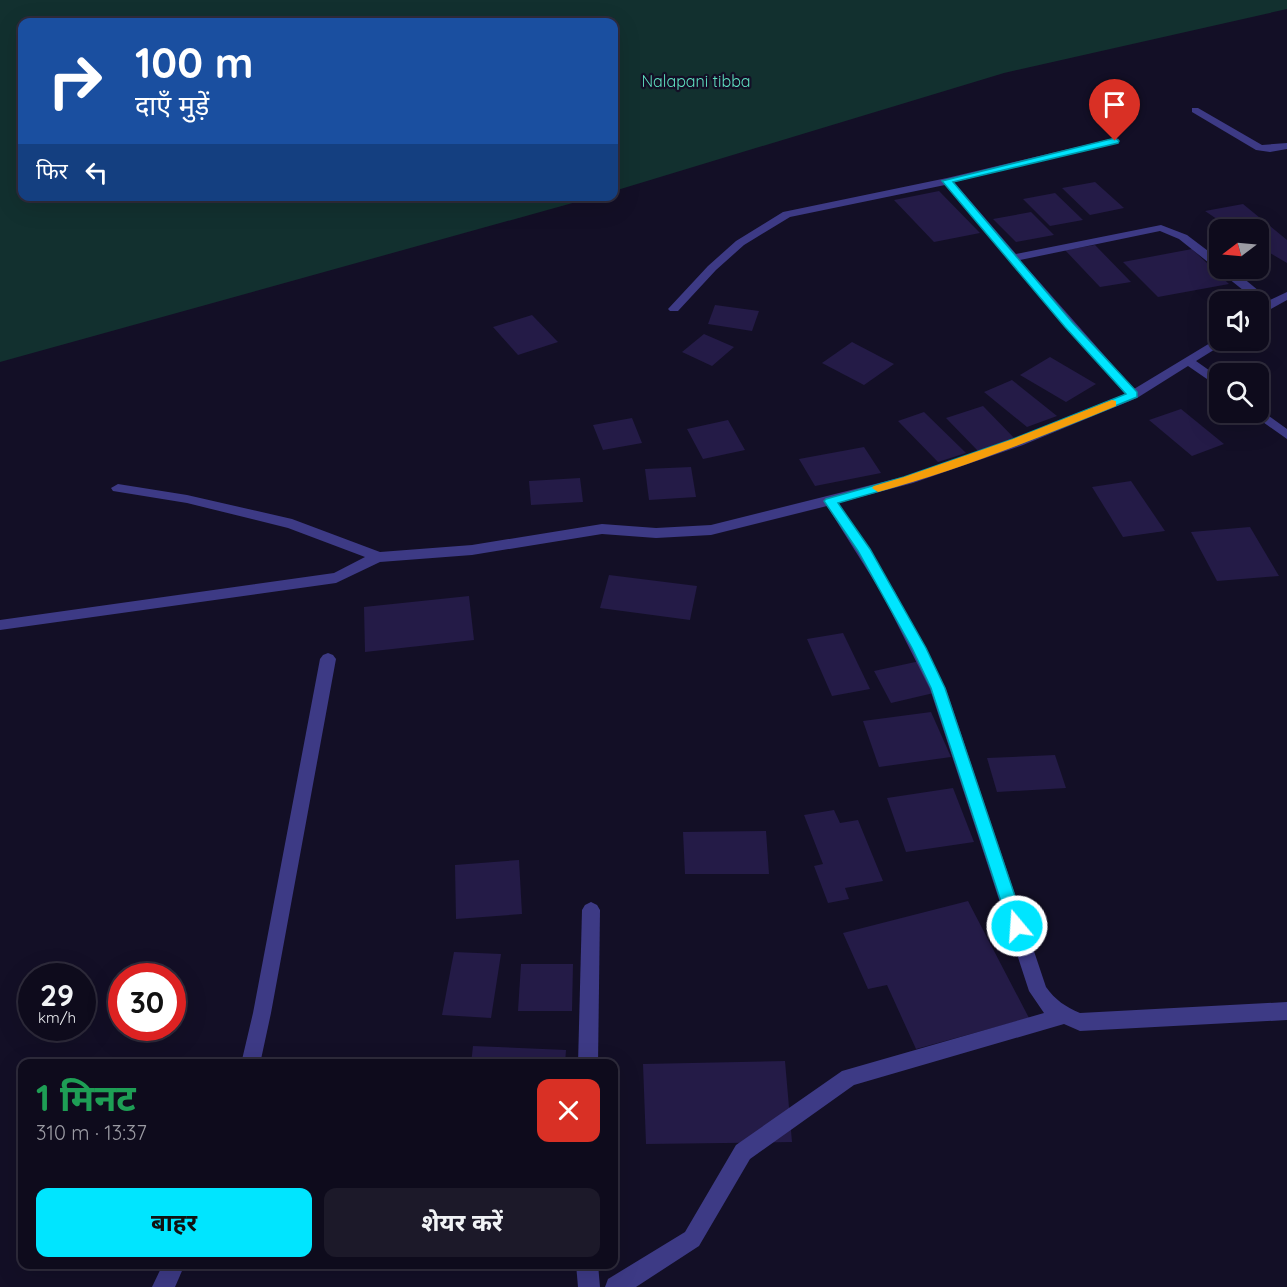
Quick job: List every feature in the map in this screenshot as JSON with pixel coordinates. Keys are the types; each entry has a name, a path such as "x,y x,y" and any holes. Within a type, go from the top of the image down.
{"street":[{"path":"1195,110 1260,148 1287,146"},
{"path":"674,309 711,267 770,222 787,214 947,181 1115,141"},
{"path":"947,181 1133,395"},
{"path":"1013,258 1161,228 1184,237 1209,257"},
{"path":"1237,279 1252,291"},
{"path":"1269,305 1287,295"},
{"path":"0,625 336,578 379,557 472,550 602,529 656,533 711,530 909,480 1018,442 1133,395 1209,349"},
{"path":"1190,362 1209,376"},
{"path":"1269,421 1287,435"},
{"path":"118,488 187,499 292,524 379,557"},
{"path":"830,501 863,549 919,648 938,688 1038,992 1045,1002 1063,1016 1080,1022 1287,1011"},
{"path":"251,1059 262,1013 328,659"},
{"path":"588,1059 591,910"},
{"path":"616,1287 692,1239 743,1152 849,1077 1063,1016"},
{"path":"163,1287 172,1269"},
{"path":"587,1269 589,1287"}],"green space":[{"name":"Nalapani tibba","path":"0,0 1287,0 1287,9 1004,73 618,190 618,18 18,18 18,201 580,201 0,362"}],"building":[{"path":"1095,182 1124,208 1090,215 1062,188"},
{"path":"939,191 980,233 934,242 894,200"},
{"path":"1055,193 1083,220 1050,226 1023,199"},
{"path":"1243,204 1261,219 1217,219 1205,211"},
{"path":"1031,212 1054,235 1016,242 993,219"},
{"path":"1269,225 1287,240 1287,263 1269,252"},
{"path":"1095,245 1131,282 1100,287 1065,250"},
{"path":"1192,249 1209,265 1209,279 1224,279 1229,284 1158,297 1123,262"},
{"path":"715,305 759,311 752,331 708,324"},
{"path":"532,315 558,342 518,355 493,327"},
{"path":"704,334 734,347 712,366 682,352"},
{"path":"852,342 894,364 864,385 822,363"},
{"path":"1050,357 1096,384 1066,402 1020,375"},
{"path":"1012,380 1057,416 1027,427 984,392"},
{"path":"983,406 1016,440 979,452 946,418"},
{"path":"1181,409 1224,444 1192,456 1149,420"},
{"path":"924,412 966,453 938,462 898,421"},
{"path":"632,418 642,443 603,450 593,425"},
{"path":"728,420 745,450 703,459 687,429"},
{"path":"864,447 881,473 815,486 799,459"},
{"path":"691,467 696,497 649,500 645,469"},
{"path":"580,478 583,502 531,505 529,481"},
{"path":"1131,481 1165,531 1123,537 1092,487"},
{"path":"1250,527 1279,576 1217,581 1191,532"},
{"path":"609,575 697,586 690,620 600,608"},
{"path":"469,596 474,640 365,652 364,607"},
{"path":"843,633 870,689 832,696 807,639"},
{"path":"920,661 938,692 891,703 874,671"},
{"path":"931,712 951,757 879,767 863,721"},
{"path":"1055,755 1066,788 997,792 987,758"},
{"path":"953,788 974,842 906,852 887,798"},
{"path":"834,810 840,823 858,820 883,881 845,888 849,899 828,903 814,866 823,864 804,815"},
{"path":"766,831 769,874 685,874 683,832"},
{"path":"519,860 522,914 456,919 455,865"},
{"path":"968,901 1029,1018 916,1049 887,985 868,989 843,933"},
{"path":"454,952 501,954 491,1018 442,1015"},
{"path":"521,964 573,964 572,1011 518,1011"},
{"path":"473,1046 566,1050 565,1059 472,1059"},
{"path":"785,1061 792,1142 646,1144 643,1064"}],"slow traffic":[{"path":"878,488 909,480 1018,442 1112,404"}],"route":[{"path":"1017,926 938,688 919,648 863,549 830,501 909,480 1018,442 1133,395 947,181 1115,141"}]}
